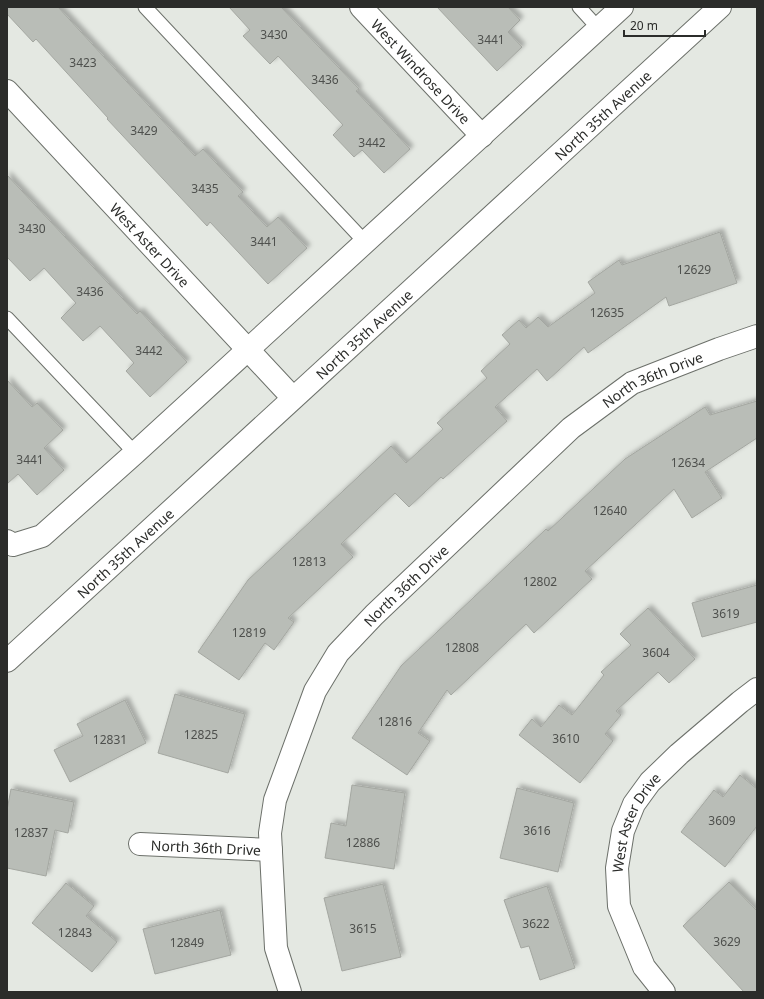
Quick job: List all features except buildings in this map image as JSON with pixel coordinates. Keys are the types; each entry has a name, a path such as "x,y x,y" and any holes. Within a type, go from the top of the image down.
{"street":[{"name":"West Windrose Drive","path":"361,7 482,136"},
{"path":"10,543 42,536 248,350 622,7"},
{"name":"North 35th Avenue","path":"7,660 720,7"},
{"name":"West Aster Drive","path":"7,91 293,398"},
{"name":"North 36th Drive","path":"140,844 271,850 270,833 275,800 315,691 343,647 374,615 571,428 632,383 718,349 757,336"},
{"name":"West Aster Drive","path":"664,992 644,967 618,906 618,868 624,831 634,804 650,782 679,754 757,689"},
{"path":"271,850 276,948 290,992"}],"lane":[{"path":"145,7 365,242"},
{"path":"579,7 599,29"},
{"path":"7,318 135,453"}]}
